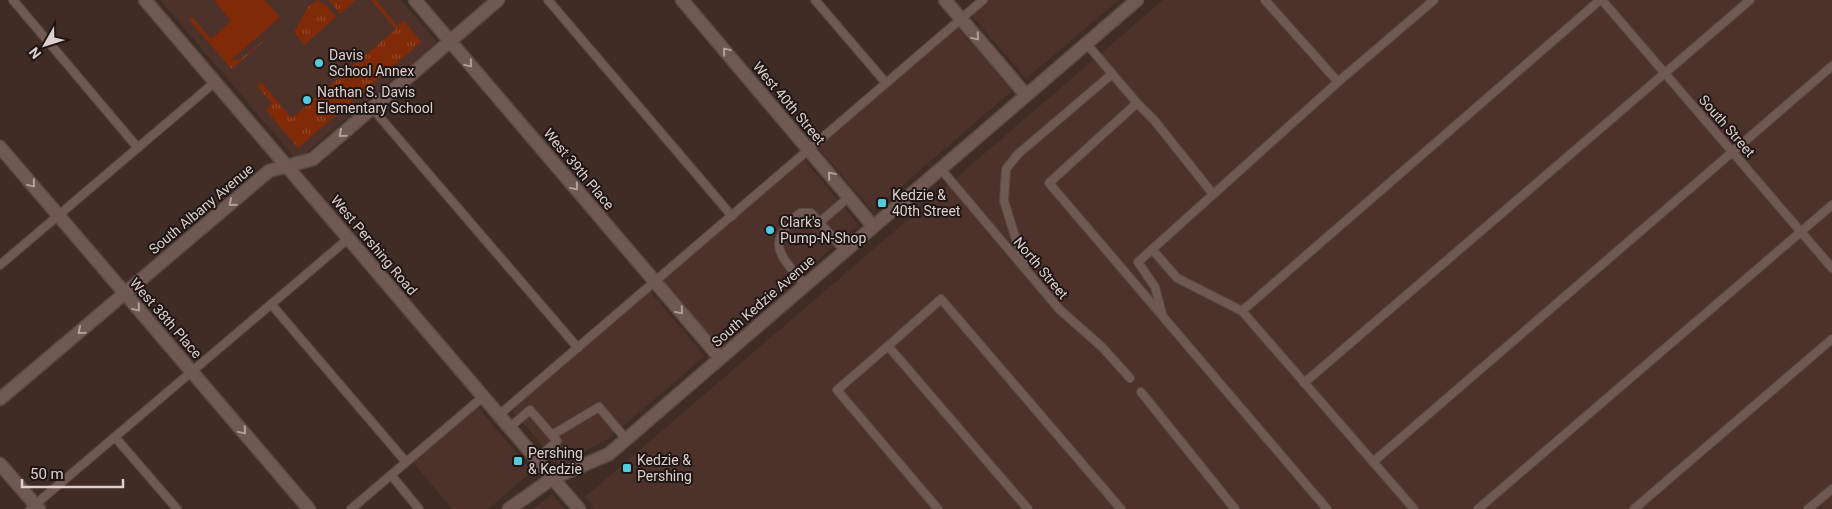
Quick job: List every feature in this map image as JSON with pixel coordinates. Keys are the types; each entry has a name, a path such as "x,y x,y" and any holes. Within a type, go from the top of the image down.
{"street":[{"name":"West Pershing Road","path":"146,0 579,509"},
{"name":"West 39th Place","path":"415,0 720,358"},
{"name":"South Albany Avenue","path":"0,399 269,171 313,159 498,0"},
{"name":"West 40th Street","path":"682,0 873,226"},
{"path":"945,0 1026,95"},
{"name":"South Kedzie Avenue","path":"509,509 553,478 609,454 1137,0"},
{"name":"West 38th Place","path":"0,147 309,509"},
{"path":"0,464 35,508"}],"lane":[{"path":"13,0 138,148"},
{"path":"548,0 732,216"},
{"path":"815,0 886,84"},
{"path":"500,415 983,0"},
{"path":"1265,0 1338,82"},
{"path":"1162,317 1155,287 1138,262 1338,82 1434,0"},
{"path":"1242,311 1601,0"},
{"name":"South Street","path":"1601,0 1832,268"},
{"path":"1304,383 1750,0"},
{"path":"1086,43 1137,104 1154,120 1213,194"},
{"path":"1372,462 1832,66"},
{"path":"1026,270 1004,201 1006,169 1018,154 1112,74"},
{"path":"0,265 215,82"},
{"path":"1137,104 1049,184 1327,509"},
{"path":"372,108 578,348"},
{"name":"North Street","path":"940,168 1059,309 1102,347 1130,378"},
{"path":"821,221 849,197"},
{"path":"1478,509 1832,204"},
{"path":"805,285 780,254 781,234 785,225 800,212 811,213 821,221 845,251"},
{"path":"35,508 115,437 349,238"},
{"path":"1152,249 1177,278 1242,311 1414,509"},
{"path":"938,509 838,390 941,299 1121,509"},
{"path":"271,304 406,462"},
{"path":"1634,509 1832,339"},
{"path":"888,346 1028,509"},
{"path":"1141,392 1235,509"},
{"path":"351,509 484,396"},
{"path":"552,435 600,407 626,439"},
{"path":"510,427 530,410 558,441 537,459"},
{"path":"115,437 177,509"},
{"path":"391,475 419,509"},
{"path":"1808,509 1832,489"}],"shaded area":[{"name":"Nathan S. Davis Elementary School","path":"160,0 401,0 437,42 297,160"},
{"path":"983,0 1119,0 1026,79 969,12"},
{"path":"1163,0 1832,0 1832,509 595,509 585,497"},
{"path":"955,24 1012,91 873,211 815,144"},
{"path":"801,156 859,225 718,345 660,277"},
{"path":"647,288 705,356 608,439 559,465 509,407"},
{"path":"475,404 532,471 488,509 452,509 410,459"},
{"path":"552,494 565,509 533,509"}],"green space":[{"path":"214,0 265,0 280,17 230,61 211,39 231,21"},
{"path":"317,0 326,5 336,17 304,45 294,32 308,7"},
{"path":"329,0 356,0 340,14"},
{"path":"371,0 376,0 397,26 404,21 421,42 298,148 266,110 272,103 257,86 261,82 292,118 396,29"},
{"path":"192,17 230,61 242,58 275,31 232,69 189,20"}],"place":[{"name":"Davis School Annex","path":"319,63"},
{"name":"Nathan S. Davis Elementary School","path":"307,100"},
{"name":"Kedzie & 40th Street","path":"882,203"},
{"name":"Clark's Pump-N-Shop","path":"770,230"},
{"name":"Pershing & Kedzie","path":"518,461"},
{"name":"Kedzie & Pershing","path":"627,468"}]}
